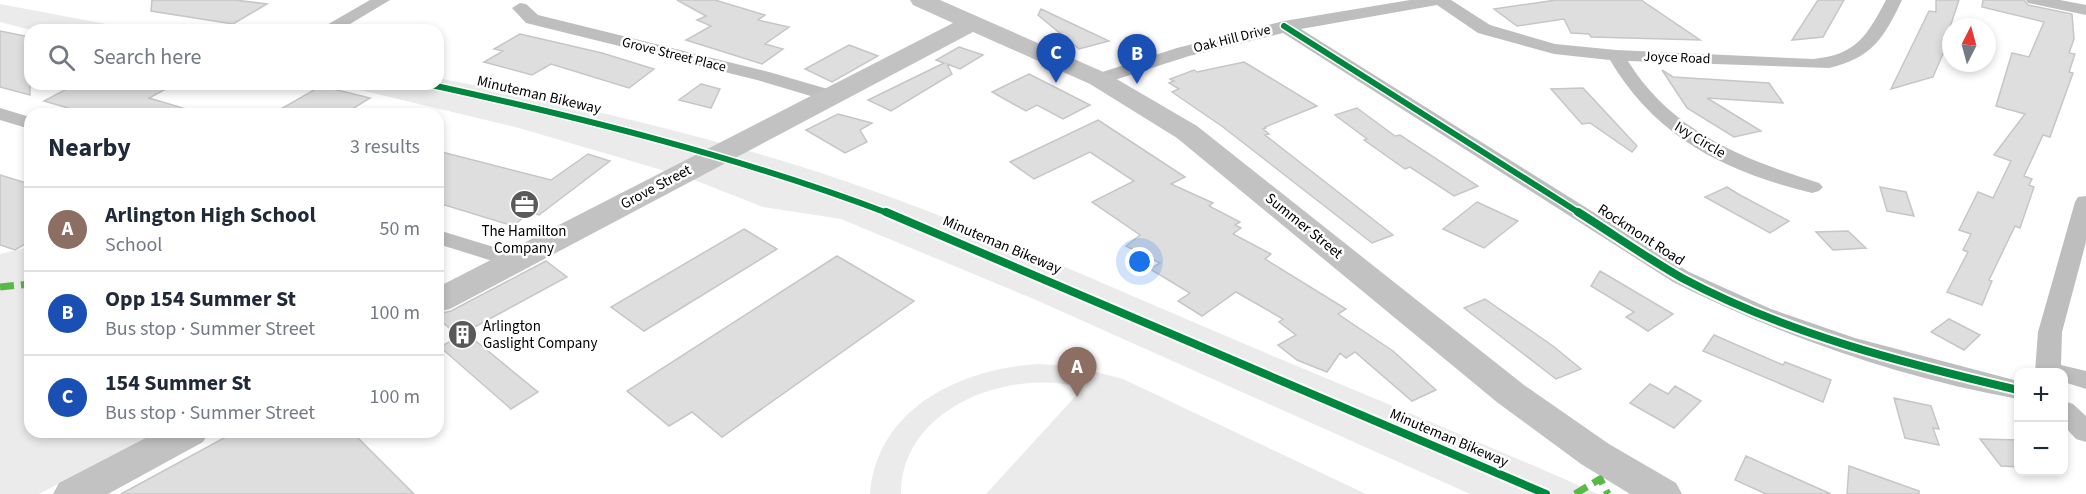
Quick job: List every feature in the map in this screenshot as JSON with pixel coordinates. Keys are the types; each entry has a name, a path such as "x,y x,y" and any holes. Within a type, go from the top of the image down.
{"main road":[{"name":"Summer Street","path":"921,0 1099,79 1187,132 1511,394 1595,454 1662,494"},
{"name":"Grove Street","path":"444,298 971,23"},
{"path":"73,494 179,438"}],"street":[{"path":"338,24 382,0"},
{"name":"Oak Hill Drive","path":"1099,79 1151,60 1227,38 1284,26 1440,0"},
{"name":"Joyce Road","path":"1440,0 1472,23 1500,36 1554,49 1616,55 1813,64 1838,63 1860,52 1894,0"},
{"path":"2034,0 2086,10"},
{"name":"Grove Street Place","path":"520,8 532,19 764,76 831,96"},
{"name":"Rockmont Road","path":"1284,26 1681,277 1718,297 1834,342 1930,369 2014,389"},
{"name":"Ivy Circle","path":"1616,55 1639,94 1671,123 1742,164 1812,187"},
{"path":"0,114 24,121"},
{"path":"2054,368 2050,332 2083,230 2086,202"},
{"path":"444,239 515,261"},
{"path":"2068,375 2086,380"},
{"path":"2068,415 2086,432"}],"shaded area":[{"path":"0,4 106,24 24,24 24,28 0,22"},
{"path":"444,79 677,131 818,172 1024,249 1598,494 1470,494 1036,300 841,219 763,207 689,178 519,128 444,110 444,108 435,108 360,90 444,90"},
{"path":"24,248 24,438 146,438 39,494 0,494 0,254"},
{"path":"1037,364 1073,366 1123,379 1366,494 986,494 1083,388 1055,383 1024,383 994,389 965,400 940,417 919,438 906,464 901,494 870,494 876,464 888,438 906,416 927,399 979,374 1008,367"}],"building":[{"path":"152,0 235,0 267,4 233,24 151,11"},
{"path":"677,0 715,0 765,15 758,20 789,27 765,44 783,49 762,64 686,40 711,26 697,20 706,16"},
{"path":"1556,0 1641,0 1700,40 1591,37 1589,34 1571,33 1564,19 1517,26 1494,9"},
{"path":"1818,0 1844,0 1823,37 1792,40"},
{"path":"1936,0 1959,0 1953,18 1942,18 1942,56 1933,77 1891,89 1929,11 1936,12"},
{"path":"1983,0 2024,0 2028,5 2072,14 2074,39 2069,53 2075,54 2069,72 2073,73 2050,137 2043,135 2024,176 2032,179 2029,185 2034,187 2020,228 2015,226 1989,280 1992,281 1982,305 1947,292 1968,252 1963,250 1971,234 1959,230 1978,192 1993,198 2011,161 1994,155 2025,114 1996,106 2012,53 2029,57 2044,22 1982,7"},
{"path":"1041,9 1109,41 1079,49 1038,15"},
{"path":"0,31 24,36 24,90 30,90 30,95 0,87"},
{"path":"520,34 602,53 654,69 629,88 551,64 532,75 484,62 503,51 494,49"},
{"path":"849,45 878,56 832,82 805,69"},
{"path":"959,47 983,55 960,69 947,64 952,74 891,111 868,100 944,63 936,60"},
{"path":"1244,62 1317,106 1265,127 1263,129 1269,134 1265,135 1393,235 1372,243 1223,127 1172,92 1179,89 1169,83 1174,81 1170,79 1194,70 1197,72"},
{"path":"1662,70 1673,77 1769,83 1783,103 1707,98 1761,131 1734,137 1687,108"},
{"path":"1029,74 1090,105 1063,119 1037,105 1026,111 992,92"},
{"path":"701,84 720,89 711,108 679,100"},
{"path":"1583,88 1637,146 1632,152 1590,123 1582,124 1551,89"},
{"path":"65,90 164,90 149,98 183,108 68,108 44,101"},
{"path":"314,90 337,90 370,98 354,108 282,108"},
{"path":"1357,108 1395,136 1400,135 1478,186 1454,196 1410,167 1405,169 1364,140 1367,139 1335,115"},
{"path":"838,114 872,123 860,130 867,142 845,153 806,130"},
{"path":"1098,120 1185,177 1171,184 1213,203 1209,206 1240,222 1235,225 1241,228 1233,234 1271,254 1265,259 1346,309 1338,314 1393,351 1436,390 1412,401 1355,352 1346,358 1340,353 1327,372 1297,360 1278,345 1296,335 1279,322 1283,319 1236,292 1202,316 1178,301 1190,293 1150,269 1160,263 1126,246 1140,235 1092,202 1134,181 1090,152 1034,179 1010,162"},
{"path":"444,153 551,180 588,154 610,161 539,215 530,212 513,226 444,205"},
{"path":"0,175 24,182 24,245 15,250 0,245"},
{"path":"1727,187 1789,221 1770,233 1705,197"},
{"path":"1880,187 1906,192 1914,216 1887,211"},
{"path":"1477,202 1518,221 1484,248 1443,229"},
{"path":"744,229 777,249 644,331 611,307"},
{"path":"1848,231 1866,248 1833,250 1816,232"},
{"path":"837,256 914,301 722,437 692,412 669,426 627,391"},
{"path":"546,261 567,277 458,336 444,323 444,313"},
{"path":"1600,271 1673,314 1648,331 1626,317 1634,312 1591,286"},
{"path":"1485,299 1553,346 1581,369 1556,379 1464,308"},
{"path":"1949,319 1980,335 1964,350 1931,332"},
{"path":"466,333 538,392 511,409 444,350 444,345"},
{"path":"1714,335 1783,365 1785,362 1831,380 1823,402 1703,351"},
{"path":"1650,384 1668,394 1675,386 1701,401 1674,428 1630,403"},
{"path":"1894,398 1931,406 1939,429 1933,428 1939,445 1905,438"},
{"path":"224,438 358,438 414,494 121,494"},
{"path":"1980,439 2014,440 2014,467 2001,466"},
{"path":"1746,456 1831,494 1766,494 1735,480"},
{"path":"1849,466 1919,491 1919,494 1847,494"}],"marked path":[{"path":"0,287 24,285"},
{"path":"1575,494 1600,479 1608,494"}],"cycle path":[{"path":"1284,26 1681,277 1721,297 1846,344 1931,369 2014,389"},
{"name":"Minuteman Bikeway","path":"444,88 566,114 817,186 930,229 1546,494"}],"place":[{"name":"154 Summer St","path":"1056,83"},
{"name":"Opp 154 Summer St","path":"1137,84"},
{"name":"The Hamilton Company","path":"524,204"},
{"name":"Arlington Gaslight Company","path":"462,335"},
{"name":"Arlington High School","path":"1077,397"}]}
